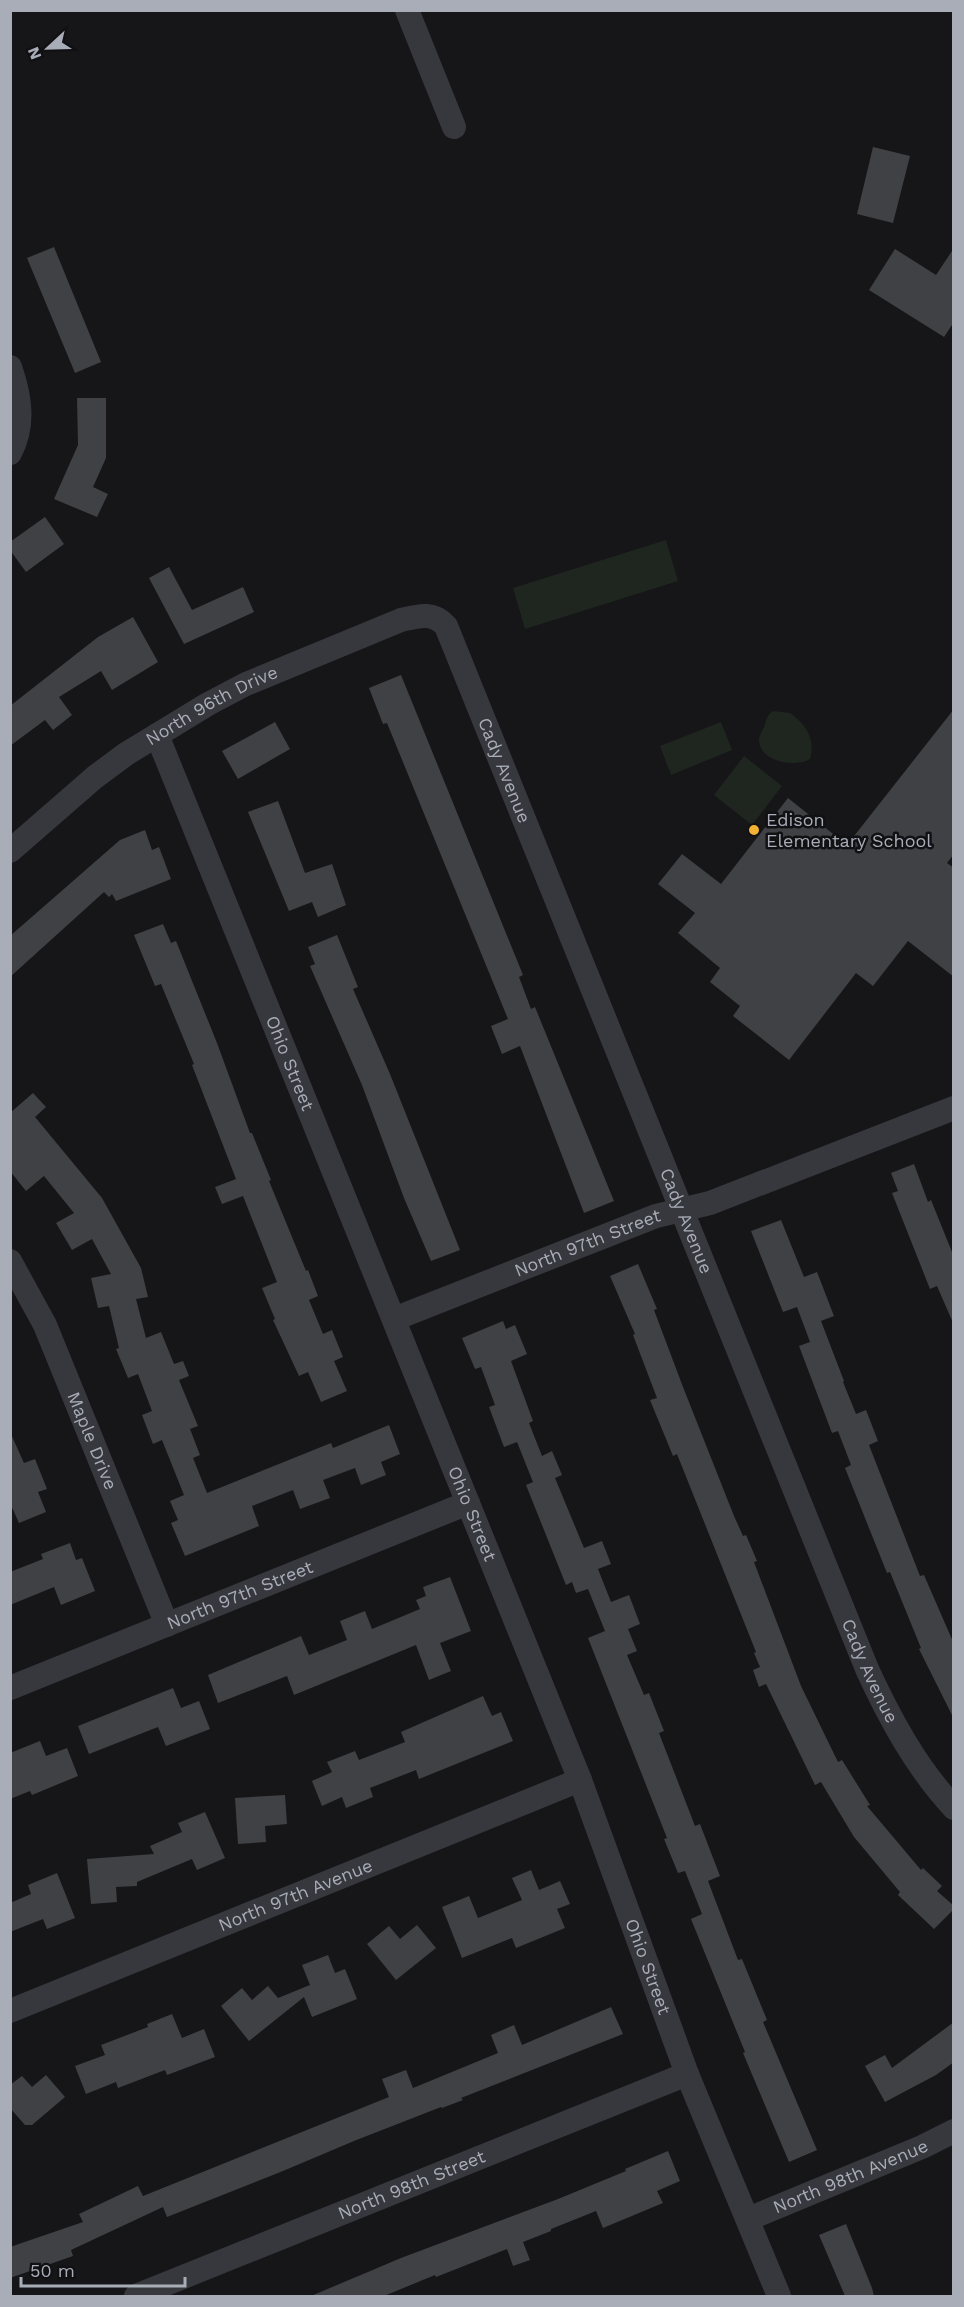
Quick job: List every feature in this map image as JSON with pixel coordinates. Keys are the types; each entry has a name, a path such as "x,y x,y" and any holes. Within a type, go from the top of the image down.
{"street":[{"path":"407,10 454,127"},
{"path":"10,453 19,429 20,402 14,376"},
{"name":"North 96th Drive","path":"10,851 95,777 126,754 208,704 246,684 401,620 420,615 434,616 441,621"},
{"name":"Cady Avenue","path":"441,621 446,626 879,1695 900,1736 939,1792 954,1808"},
{"name":"Ohio Street","path":"157,735 580,1780 687,2074 778,2296"},
{"name":"North 97th Street","path":"394,1320 645,1220 710,1203 954,1108"},
{"name":"Maple Drive","path":"10,1261 45,1325 167,1625"},
{"name":"North 97th Street","path":"10,1688 468,1503"},
{"name":"North 97th Avenue","path":"10,2011 580,1780"},
{"name":"North 98th Street","path":"136,2296 687,2074"},
{"name":"North 98th Avenue","path":"748,2219 922,2148 954,2132"}],"shaded area":[{"path":"666,540 678,581 525,629 513,588"},
{"path":"773,711 790,713 805,727 812,745 810,759 804,762 788,763 765,754 759,741 760,735 768,716"},
{"path":"721,722 732,750 671,775 660,746"},
{"path":"744,756 782,786 752,825 714,795"}],"building":[{"path":"873,147 910,156 893,223 857,214"},
{"path":"54,247 101,362 75,373 27,258"},
{"path":"954,248 954,322 944,337 869,290 895,249 936,275"},
{"path":"77,398 106,398 106,458 93,487 108,494 97,517 54,499 78,445"},
{"path":"45,517 64,544 26,572 10,550 10,542"},
{"path":"169,567 192,610 243,587 254,612 184,644 149,578"},
{"path":"133,617 158,662 112,690 101,671 59,697 72,715 53,730 45,720 10,746 10,706 98,637"},
{"path":"401,675 523,975 519,977 531,1009 535,1007 614,1201 584,1213 520,1046 502,1054 491,1026 508,1019 387,723 383,724 369,688"},
{"path":"954,709 954,854 947,863 954,868 954,977 908,941 873,986 856,973 789,1060 733,1016 740,1006 710,982 720,968 678,933 695,913 658,884 682,854 721,884 788,798 847,845"},
{"path":"275,722 290,749 238,779 222,751"},
{"path":"278,801 305,873 332,864 346,905 318,917 312,902 289,911 248,812"},
{"path":"145,830 152,850 159,847 171,879 116,901 112,894 109,897 104,892 10,977 10,936 120,840"},
{"path":"163,924 171,943 176,941 250,1133 252,1133 271,1180 269,1181 306,1271 308,1270 318,1296 309,1300 323,1334 332,1330 343,1357 334,1361 347,1391 321,1402 308,1372 299,1376 273,1320 275,1319 262,1288 277,1282 243,1196 222,1204 215,1187 236,1179 192,1065 194,1064 161,984 155,986 134,935"},
{"path":"337,935 358,987 353,989 390,1074 460,1250 431,1261 404,1198 362,1085 310,966 315,964 308,947"},
{"path":"33,1093 46,1107 35,1117 102,1198 141,1268 148,1297 136,1299 146,1338 161,1332 174,1364 183,1361 189,1376 179,1380 198,1426 190,1429 200,1455 193,1458 207,1493 331,1443 333,1448 389,1425 400,1454 381,1462 386,1475 361,1485 355,1468 323,1480 330,1498 300,1509 293,1490 252,1506 259,1526 185,1556 171,1523 178,1520 170,1501 184,1495 162,1440 153,1444 142,1415 152,1411 138,1374 128,1378 116,1349 119,1348 109,1306 98,1308 91,1278 111,1274 92,1239 72,1250 56,1223 74,1213 44,1176 26,1191 10,1171 10,1113"},
{"path":"914,1164 928,1202 931,1200 954,1257 954,1325 937,1286 930,1289 892,1193 898,1191 891,1173"},
{"path":"781,1220 804,1277 817,1272 834,1316 821,1321 843,1382 856,1414 866,1410 878,1441 869,1445 920,1576 924,1575 954,1644 954,1719 919,1649 921,1648 890,1572 887,1573 845,1468 851,1465 838,1431 832,1433 799,1346 810,1342 797,1307 783,1312 751,1231"},
{"path":"638,1264 734,1516 743,1536 746,1535 757,1561 754,1562 801,1686 838,1762 842,1760 870,1805 867,1806 921,1870 923,1868 942,1886 937,1891 954,1906 954,1909 934,1929 898,1895 900,1892 854,1837 821,1782 815,1785 766,1684 759,1687 753,1670 760,1667 754,1653 756,1652 677,1454 673,1456 650,1400 657,1398 633,1335 635,1334 610,1276"},
{"path":"503,1321 506,1329 515,1325 527,1354 511,1361 533,1421 529,1423 542,1456 552,1451 562,1475 555,1478 584,1548 602,1541 611,1564 598,1569 611,1602 629,1595 640,1624 628,1629 637,1651 627,1655 644,1695 649,1693 664,1731 659,1733 695,1826 700,1824 720,1876 708,1881 738,1960 742,1959 767,2020 763,2022 817,2150 789,2162 743,2053 745,2052 691,1919 702,1914 685,1871 678,1873 664,1839 667,1838 588,1638 605,1631 588,1589 576,1593 572,1582 566,1585 526,1485 533,1482 517,1442 504,1447 489,1407 495,1405 481,1367 475,1369 462,1338"},
{"path":"10,1432 24,1463 35,1459 47,1489 38,1492 46,1512 19,1523 10,1503"},
{"path":"70,1543 76,1560 82,1558 95,1591 61,1605 54,1587 10,1605 10,1572 43,1559 41,1554"},
{"path":"450,1577 471,1631 440,1643 451,1671 429,1680 416,1645 294,1695 287,1676 218,1703 208,1675 301,1636 309,1655 347,1640 340,1621 365,1611 372,1629 420,1609 416,1600 426,1596 423,1587"},
{"path":"173,1688 181,1708 199,1701 210,1729 166,1746 158,1727 89,1754 78,1726"},
{"path":"483,1696 492,1716 501,1712 513,1741 419,1779 416,1770 370,1788 373,1797 346,1808 342,1797 322,1806 312,1781 332,1772 327,1762 355,1751 359,1760 405,1742 401,1732"},
{"path":"40,1741 46,1756 67,1748 78,1776 32,1795 30,1791 10,1799 10,1753"},
{"path":"285,1795 287,1824 265,1826 266,1842 238,1844 235,1798"},
{"path":"205,1812 225,1858 197,1870 192,1859 137,1882 137,1886 116,1887 117,1902 91,1904 87,1859 154,1854 150,1846 182,1832 178,1823"},
{"path":"531,1870 539,1890 560,1881 570,1904 557,1909 565,1928 516,1948 512,1938 462,1958 442,1907 469,1896 478,1918 522,1900 512,1878"},
{"path":"57,1873 75,1918 47,1929 43,1919 10,1932 10,1903 31,1894 28,1885"},
{"path":"417,1925 436,1948 396,1980 367,1944 389,1926 400,1939"},
{"path":"328,1955 335,1973 345,1969 357,1999 312,2017 304,1997 249,2041 221,2006 242,1988 252,2000 268,1986 278,1998 310,1985 302,1965"},
{"path":"611,2007 623,2034 167,2217 163,2207 71,2250 73,2256 10,2278 10,2247 83,2222 79,2214 138,2186 143,2196 389,2097 382,2079 406,2070 413,2088 498,2053 491,2035 514,2025 522,2045"},
{"path":"172,2014 182,2038 204,2029 215,2057 167,2075 165,2070 118,2088 116,2082 86,2094 75,2066 105,2055 101,2045 148,2027 147,2024"},
{"path":"954,2022 954,2062 936,2075 885,2102 865,2066 885,2055 892,2068"},
{"path":"46,2075 65,2097 32,2125 25,2125 10,2108 10,2085 22,2076 32,2087"},
{"path":"668,2151 680,2181 657,2191 663,2203 603,2228 596,2211 551,2229 551,2231 523,2242 530,2260 513,2266 507,2249 384,2296 311,2296 401,2258 558,2199"},
{"path":"846,2224 874,2296 845,2296 819,2235"}],"place":[{"name":"Edison Elementary School","path":"754,830"}]}
